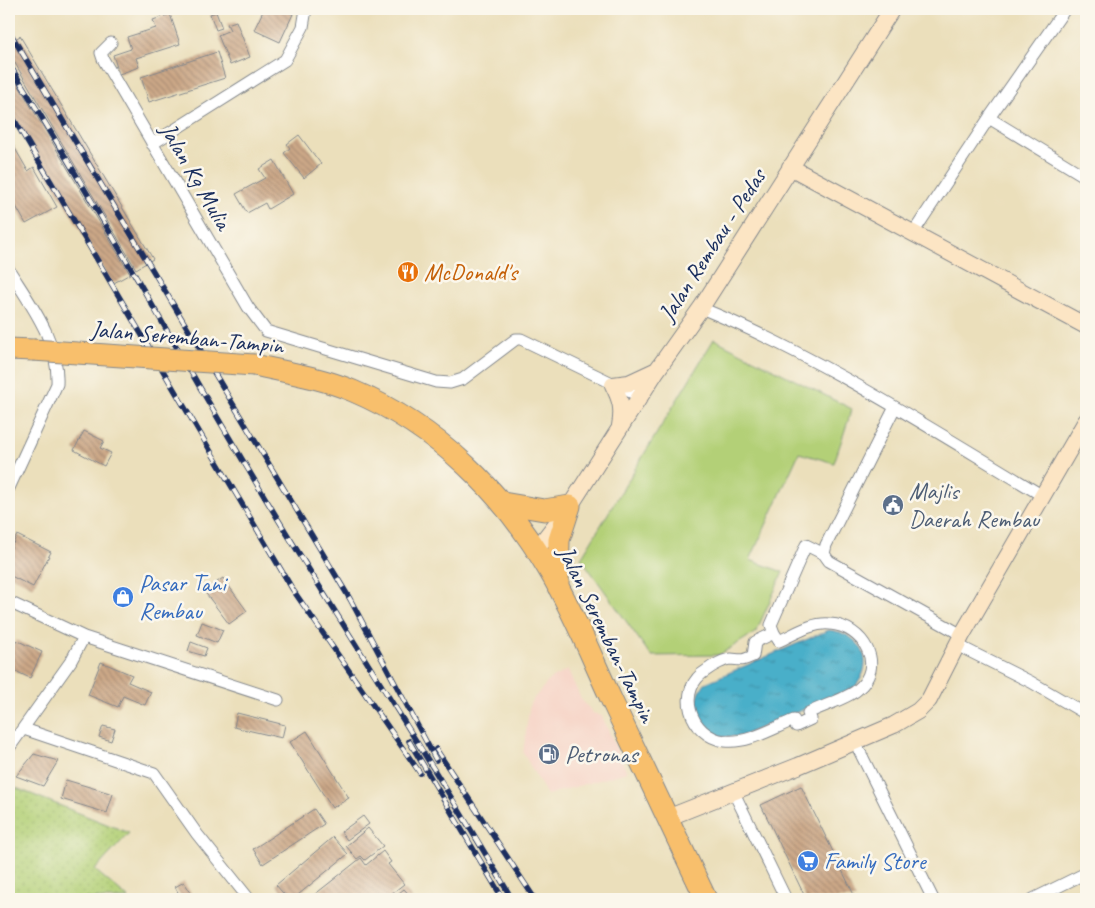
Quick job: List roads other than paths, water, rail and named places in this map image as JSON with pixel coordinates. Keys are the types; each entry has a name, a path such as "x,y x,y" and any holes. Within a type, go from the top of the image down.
{"highway":[{"name":"Jalan Seremban-Tampin","path":"9,349 254,365 304,376 352,391 402,417 442,444 487,484 536,550 558,587 706,899"},
{"path":"503,504 544,510 570,506 559,540 558,587"}],"street":[{"path":"152,144 285,60 303,27 306,9"},
{"name":"Jalan Rembau - Pedas","path":"536,550 570,506 657,370 701,308 892,9"},
{"path":"913,233 989,118 1065,9"},
{"name":"Jalan Kg Mulia","path":"111,43 101,53 103,59 248,307 266,330 436,382 463,380 516,339 521,339 613,385"},
{"path":"989,118 1086,178"},
{"path":"790,167 1086,326"},
{"path":"9,270 50,340 58,368 56,384 9,488"},
{"path":"701,308 759,331 895,407 1043,496"},
{"path":"613,385 629,383 657,370"},
{"path":"613,385 641,397"},
{"path":"613,385 621,399 623,410 620,430"},
{"path":"824,554 826,545 895,407"},
{"path":"667,818 734,793 855,742 918,711 929,700 959,640 1086,421"},
{"path":"774,633 755,642 753,656 740,662 730,659 706,670 696,679 692,689 690,714 693,721 711,737 725,741 742,740 794,720 796,726 811,719 808,713 857,690 868,676 870,658 868,648 863,639 851,630 828,623 811,626 779,641 774,633 771,625 806,545 824,554 829,561 959,640 1086,714"},
{"path":"9,602 84,637 278,700"},
{"path":"9,748 71,662 84,637"},
{"path":"24,729 154,773 197,834 249,899"},
{"path":"855,742 933,899"},
{"path":"734,793 786,899"},
{"path":"1032,899 1086,873"}],"water":[{"path":"829,630 850,637 862,651 865,659 864,669 861,678 854,688 741,736 719,737 700,721 697,712 697,701 705,683"}],"railway":[{"path":"9,31 350,599 436,760"},
{"path":"9,64 73,169 258,486 450,795 512,899"},
{"path":"9,111 293,590 420,773"},
{"path":"409,741 503,899"},
{"path":"436,749 535,899"}],"place":[{"name":"McDonald's","path":"408,272"},
{"name":"Majlis Daerah Rembau","path":"893,505"},
{"name":"Pasar Tani Rembau","path":"123,597"},
{"name":"Petronas","path":"549,754"},
{"name":"Family Store","path":"808,861"}]}
